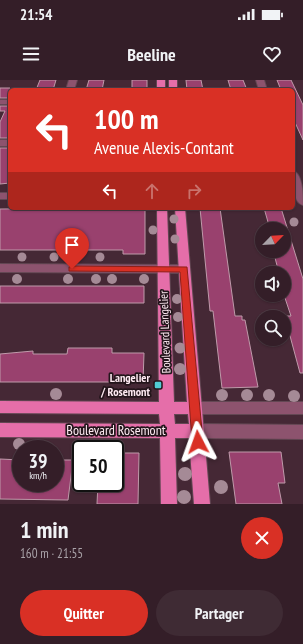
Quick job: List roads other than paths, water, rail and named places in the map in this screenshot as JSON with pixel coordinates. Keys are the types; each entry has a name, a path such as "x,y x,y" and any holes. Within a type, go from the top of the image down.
{"main road":[{"name":"Boulevard Langelier","path":"162,210 168,408 169,504"},
{"name":"Boulevard Langelier","path":"180,210 202,504"},
{"name":"Boulevard Rosemont","path":"0,407 195,408"},
{"name":"Boulevard Rosemont","path":"0,430 197,431"}],"street":[{"path":"295,180 303,202"},
{"path":"0,268 184,269"},
{"name":"Boulevard Rosemont","path":"195,408 303,408"},
{"name":"Boulevard Rosemont","path":"197,431 303,432"}],"place":[{"name":"Langelier / Rosemont","path":"158,385"}]}
